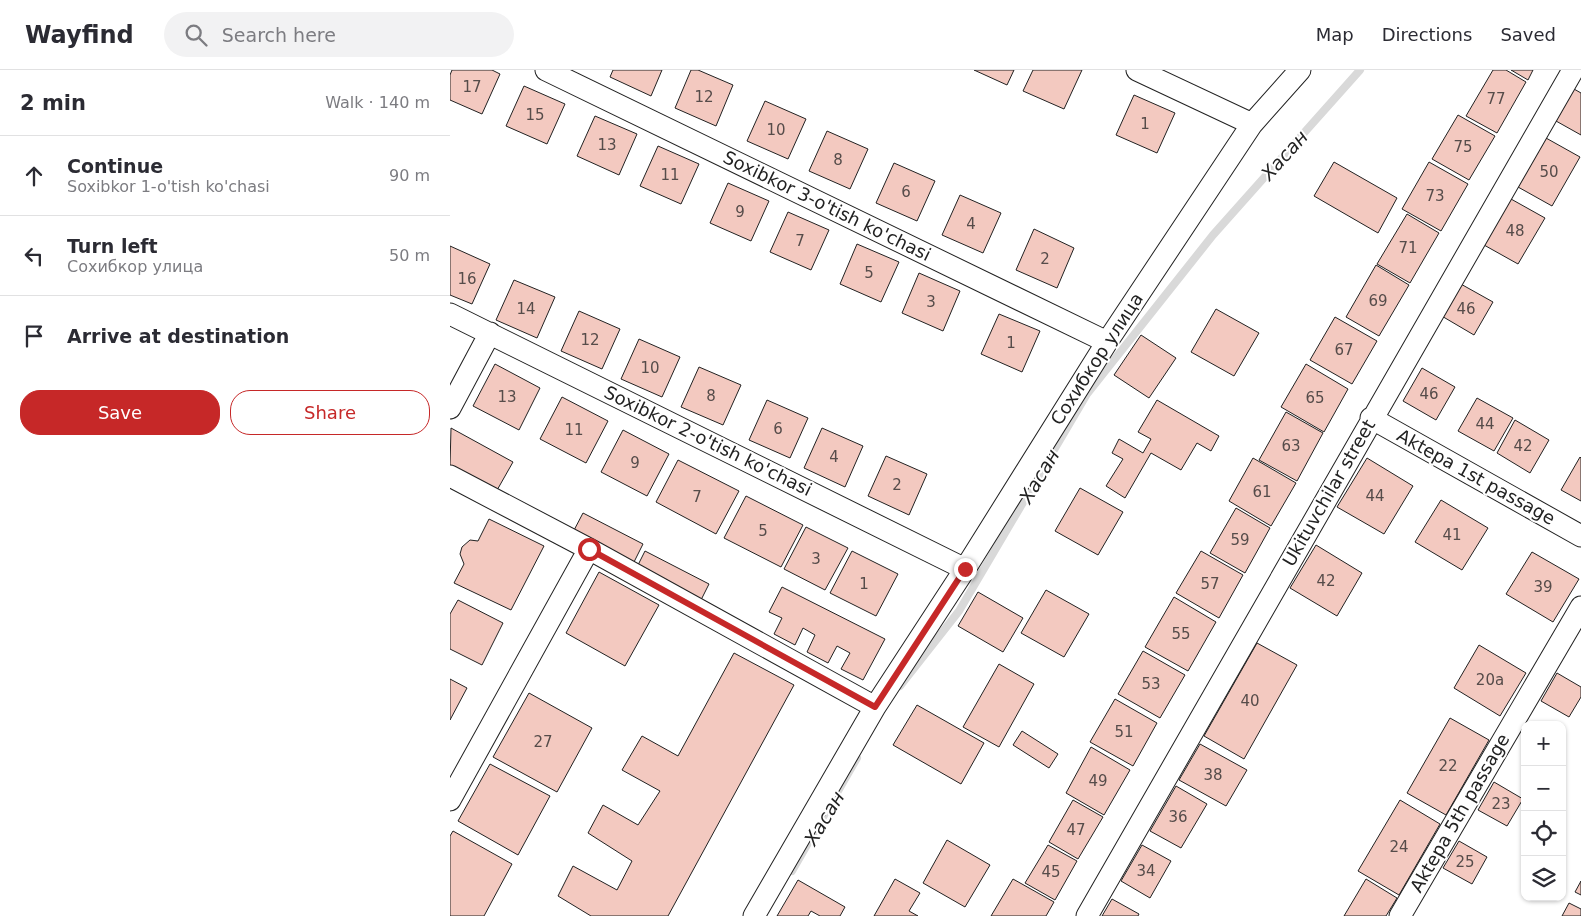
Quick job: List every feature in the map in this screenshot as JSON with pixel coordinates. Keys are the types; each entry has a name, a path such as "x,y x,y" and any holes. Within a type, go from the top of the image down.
{"street":[{"name":"Soxibkor 3-o'tish ko'chasi","path":"546,70 1107,342"},
{"path":"1137,70 1252,124"},
{"name":"Сохибкор улица","path":"754,916 875,707 965,569 1107,342 1252,124 1300,70"},
{"name":"Ukituvchilar street","path":"1087,916 1572,70"},
{"name":"Soxibkor 2-o'tish ko'chasi","path":"450,314 965,569"},
{"path":"450,408 490,333"},
{"name":"Aktepa 1st passage","path":"1372,418 1581,536"},
{"path":"450,476 589,549 875,707"},
{"path":"450,800 589,549"},
{"name":"Aktepa 5th passage","path":"1400,916 1581,607"}],"building":[{"path":"452,70 492,70 500,74 482,114 450,100 450,75"},
{"path":"613,70 662,70 651,96 610,77"},
{"path":"691,70 698,70 733,85 716,126 675,108"},
{"path":"974,70 1014,70 1007,85"},
{"path":"1033,70 1082,70 1064,109 1023,91"},
{"path":"1493,70 1506,70 1526,82 1497,133 1466,116"},
{"path":"1511,70 1533,70 1528,80"},
{"path":"524,86 565,104 547,144 506,126"},
{"path":"1574,89 1581,93 1581,135 1556,121"},
{"path":"1134,95 1175,113 1157,153 1116,135"},
{"path":"765,101 806,119 788,159 747,141"},
{"path":"1458,115 1495,136 1469,180 1432,159"},
{"path":"595,116 637,134 619,175 577,156"},
{"path":"827,131 868,149 850,189 809,171"},
{"path":"1546,138 1580,157 1552,206 1518,187"},
{"path":"658,146 699,164 681,204 640,186"},
{"path":"1334,162 1397,198 1378,233 1314,196"},
{"path":"1429,162 1468,184 1441,231 1402,209"},
{"path":"894,163 935,181 917,221 876,203"},
{"path":"728,183 769,201 751,241 710,223"},
{"path":"960,195 1001,213 983,253 942,235"},
{"path":"1511,199 1545,218 1518,264 1484,245"},
{"path":"788,212 829,230 811,270 770,252"},
{"path":"1407,214 1439,233 1410,283 1377,264"},
{"path":"1034,229 1074,248 1057,288 1016,270"},
{"path":"857,244 899,262 881,302 840,284"},
{"path":"450,246 490,264 472,304 450,295"},
{"path":"1376,265 1409,285 1379,336 1346,317"},
{"path":"919,273 960,291 943,331 902,313"},
{"path":"514,280 555,297 537,338 496,320"},
{"path":"1459,283 1493,302 1474,335 1440,315"},
{"path":"1216,309 1259,333 1234,376 1191,352"},
{"path":"579,311 620,329 602,369 561,351"},
{"path":"999,314 1040,331 1022,372 981,354"},
{"path":"1335,317 1377,341 1352,384 1310,360"},
{"path":"1141,335 1176,358 1149,398 1114,375"},
{"path":"639,339 680,357 662,397 621,379"},
{"path":"495,364 540,388 519,430 473,406"},
{"path":"1306,364 1348,389 1324,432 1281,407"},
{"path":"699,367 741,385 723,425 681,407"},
{"path":"1422,368 1455,387 1436,420 1403,401"},
{"path":"562,397 608,421 586,463 540,439"},
{"path":"1477,398 1513,418 1494,451 1458,431"},
{"path":"767,400 808,418 790,458 749,440"},
{"path":"1157,400 1219,436 1211,451 1197,443 1181,470 1151,453 1125,498 1106,486 1123,459 1112,453 1119,439 1143,453 1151,439 1138,432"},
{"path":"1286,412 1323,433 1297,481 1259,460"},
{"path":"1515,420 1549,440 1530,473 1497,453"},
{"path":"451,428 513,462 496,492 450,466"},
{"path":"822,428 863,446 845,487 804,468"},
{"path":"623,430 669,454 647,496 601,472"},
{"path":"886,456 927,474 909,515 868,496"},
{"path":"1253,458 1296,483 1271,526 1229,501"},
{"path":"1367,458 1413,486 1384,534 1337,507"},
{"path":"1581,458 1581,501 1561,490"},
{"path":"678,460 739,491 716,534 656,502"},
{"path":"1080,488 1123,512 1098,555 1055,531"},
{"path":"746,496 803,525 781,567 724,538"},
{"path":"1441,500 1488,528 1462,570 1415,542"},
{"path":"1236,508 1270,528 1245,573 1210,553"},
{"path":"583,513 643,544 633,564 572,534"},
{"path":"489,519 544,546 511,610 454,583 464,564 460,554 462,547 470,540 478,541"},
{"path":"806,527 848,548 825,590 784,569"},
{"path":"1316,545 1362,573 1337,616 1290,588"},
{"path":"645,551 709,584 700,602 636,569"},
{"path":"852,551 898,574 876,616 830,593"},
{"path":"1201,551 1243,575 1219,618 1176,593"},
{"path":"1532,552 1579,579 1553,622 1506,594"},
{"path":"599,572 659,605 625,666 566,633"},
{"path":"782,587 885,639 863,680 841,669 850,653 837,646 828,663 807,652 815,635 803,628 795,645 774,634 782,618 769,612"},
{"path":"1046,590 1089,614 1064,657 1021,633"},
{"path":"978,592 1023,618 1003,652 958,626"},
{"path":"1174,597 1216,622 1188,671 1145,647"},
{"path":"458,600 503,623 482,665 450,649 450,614"},
{"path":"1257,643 1297,665 1244,759 1204,736"},
{"path":"1479,645 1526,673 1500,716 1454,688"},
{"path":"1143,651 1185,675 1160,718 1118,694"},
{"path":"734,653 794,685 668,916 591,916 558,896 573,866 617,890 632,861 588,833 603,805 638,825 660,791 622,770 642,736 678,756"},
{"path":"999,664 1034,684 999,747 963,727"},
{"path":"1557,673 1581,687 1581,697 1569,717 1541,701"},
{"path":"450,679 467,688 450,720"},
{"path":"529,693 592,728 557,792 493,757"},
{"path":"1115,699 1157,723 1133,766 1090,742"},
{"path":"917,705 984,743 961,784 893,745"},
{"path":"1450,718 1489,740 1446,815 1407,793"},
{"path":"1022,731 1058,754 1049,768 1013,745"},
{"path":"1200,744 1247,770 1226,806 1179,780"},
{"path":"1091,747 1130,770 1104,815 1066,793"},
{"path":"490,764 550,796 518,855 458,821"},
{"path":"1494,782 1521,798 1521,802 1507,826 1478,810"},
{"path":"1176,786 1207,804 1181,848 1150,831"},
{"path":"1073,800 1103,817 1078,859 1049,842"},
{"path":"1400,800 1440,824 1399,895 1358,871"},
{"path":"453,831 512,864 484,916 450,916 450,836"},
{"path":"947,840 990,865 965,907 923,883"},
{"path":"1459,841 1487,857 1472,884 1443,868"},
{"path":"1048,845 1077,861 1055,900 1025,883"},
{"path":"1142,845 1171,861 1150,898 1121,881"},
{"path":"895,879 920,893 909,911 918,916 874,916"},
{"path":"1013,879 1054,902 1046,916 991,916"},
{"path":"1366,879 1397,898 1386,916 1344,916"},
{"path":"798,880 845,907 840,916 820,916 811,911 808,916 777,916"},
{"path":"1581,881 1581,895 1575,892"},
{"path":"1112,899 1139,914 1138,916 1102,916"},
{"path":"1569,903 1581,909 1581,916 1562,916"}],"waterway":[{"name":"Хасан","path":"900,686 959,611 1087,394 1213,235 1360,70"},
{"name":"Хасан","path":"792,871 857,758"}],"route":[{"path":"589,549 875,707 965,569"}]}
